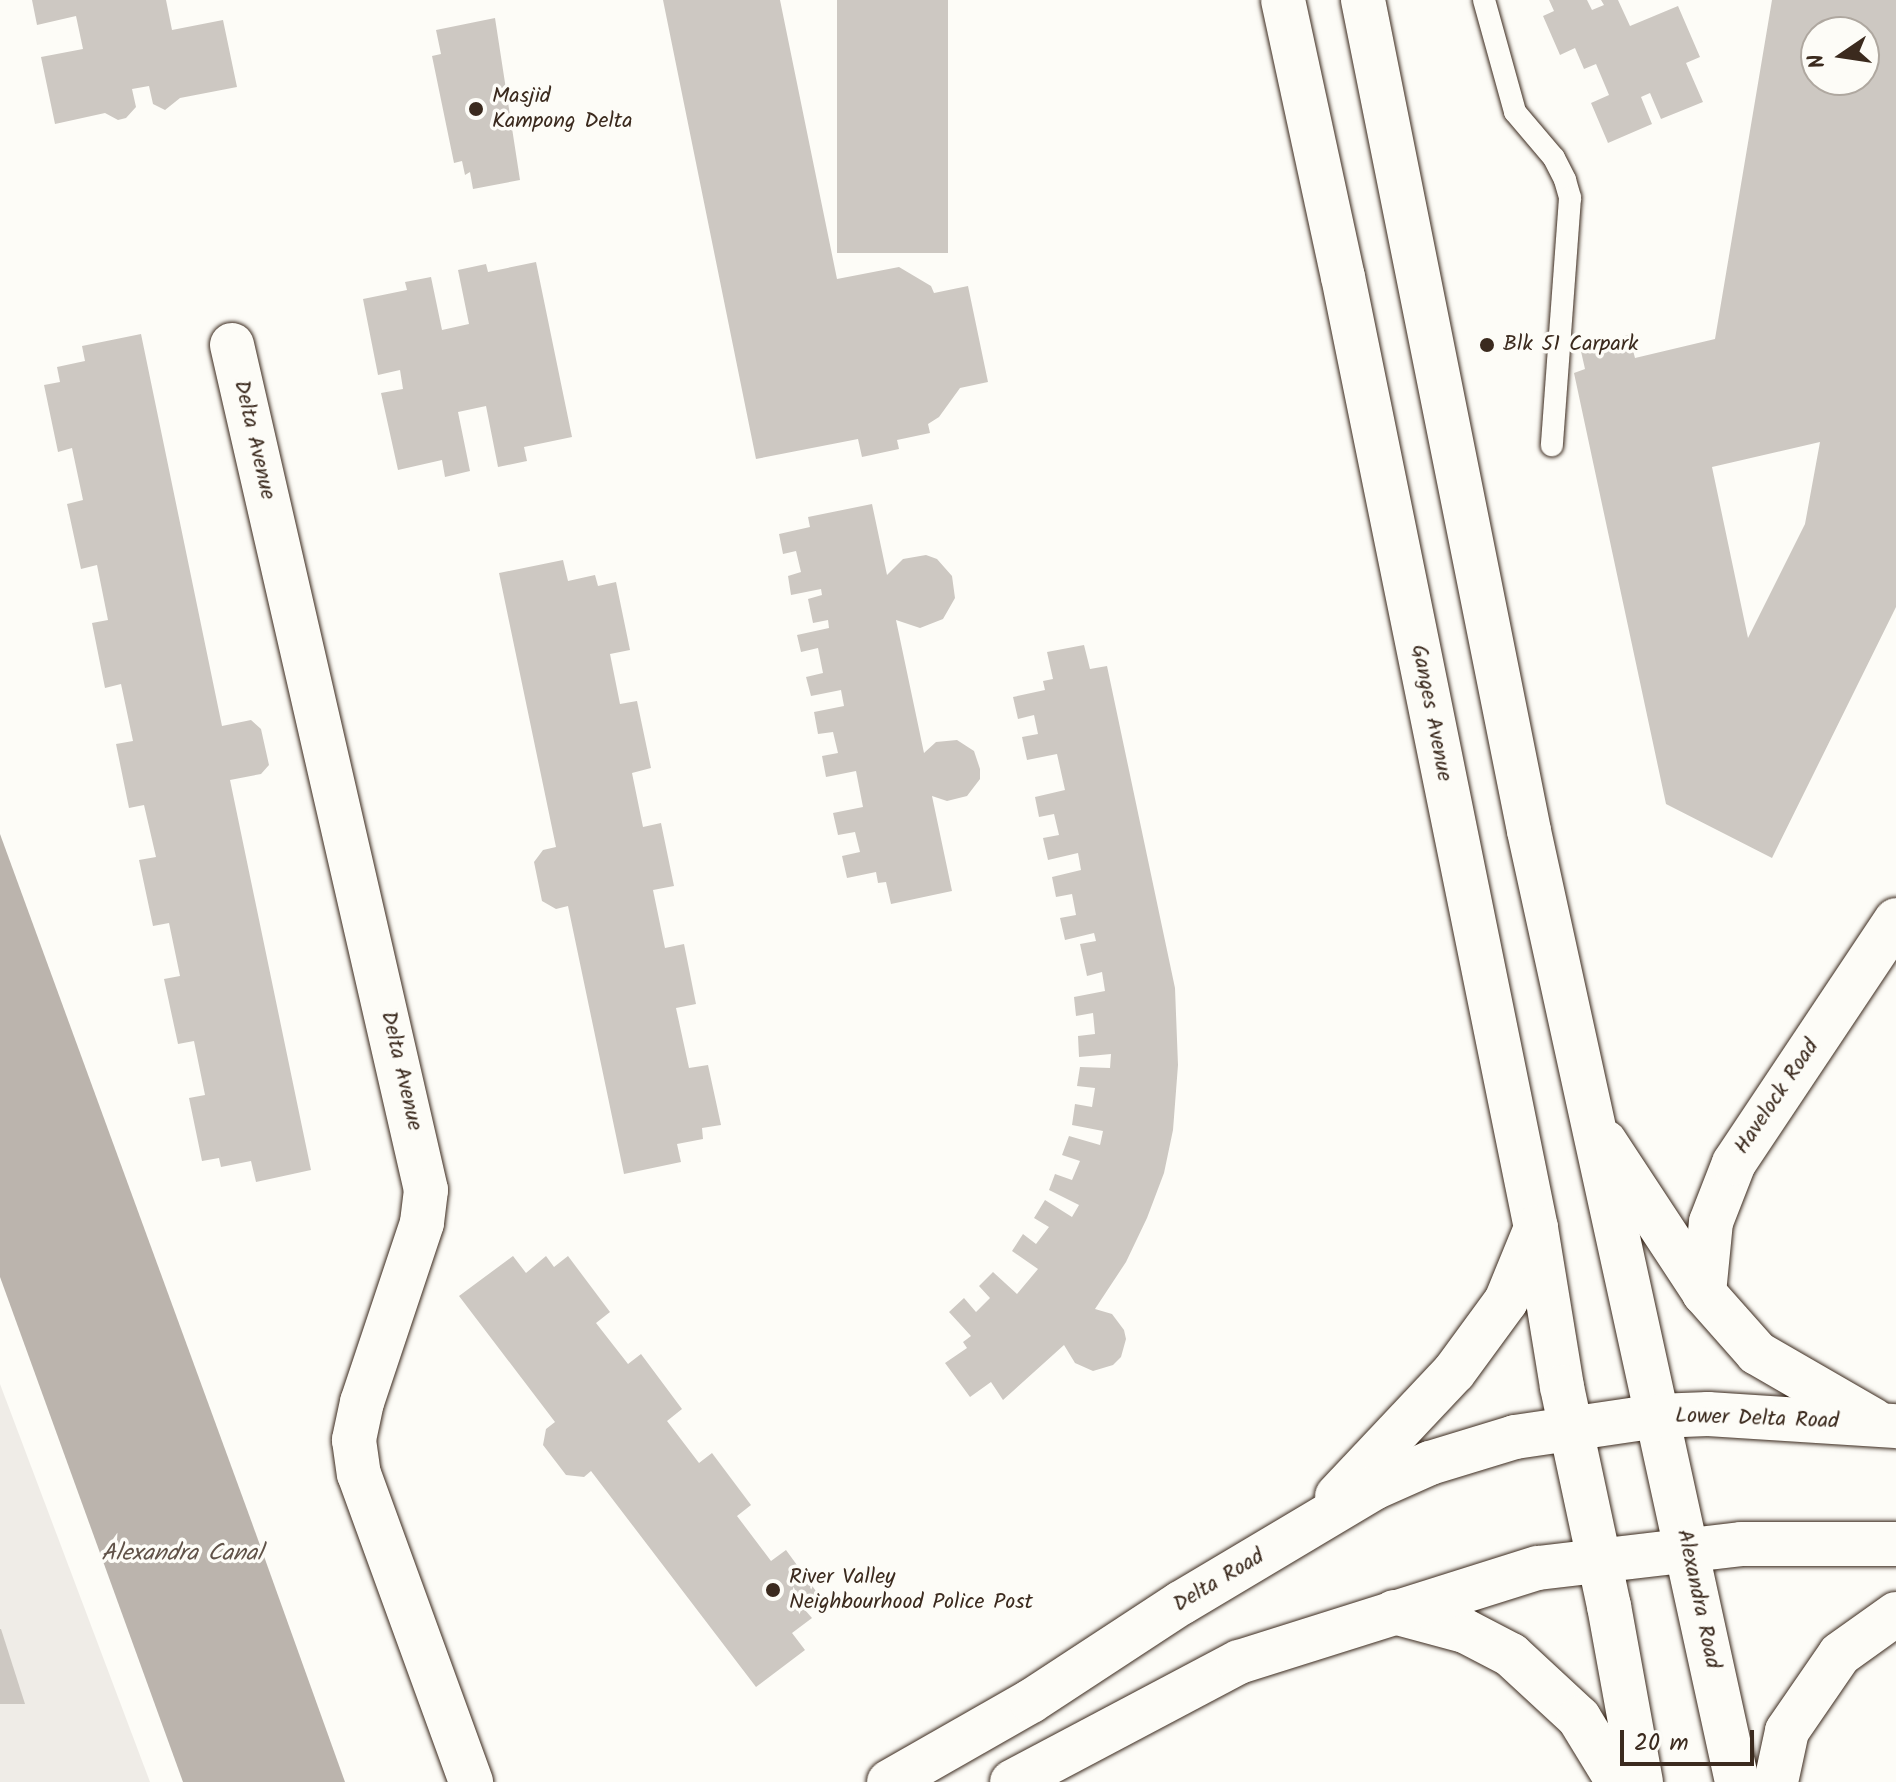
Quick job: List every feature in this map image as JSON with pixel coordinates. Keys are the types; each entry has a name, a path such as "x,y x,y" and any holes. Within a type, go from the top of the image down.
{"main road":[{"name":"Ganges Avenue","path":"1283,0 1349,308 1536,1228 1570,1428"},
{"path":"1363,0 1591,1123 1657,1416"},
{"name":"Delta Avenue","path":"232,345 426,1190 422,1223 362,1402 354,1440 357,1463 471,1782"},
{"name":"Havelock Road","path":"1704,1293 1711,1222 1734,1163 1896,920"},
{"path":"1591,1123 1704,1293 1757,1353 1887,1425"},
{"path":"1305,1530 1454,1372 1506,1301 1536,1228"},
{"name":"Lower Delta Road","path":"1570,1428 1657,1416 1708,1414 1887,1425"},
{"name":"Alexandra Road","path":"1657,1416 1689,1550 1737,1782"},
{"path":"1570,1428 1641,1782"},
{"name":"Delta Road","path":"889,1782 1031,1701 1181,1603 1374,1488 1430,1463 1515,1437 1570,1428"},
{"path":"1024,1779 1239,1662 1392,1611 1538,1568 1741,1544 1896,1544"},
{"path":"1392,1611 1465,1631 1511,1655 1579,1718 1618,1782"},
{"path":"1776,1782 1787,1731 1840,1654 1896,1614"}],"lane":[{"path":"1484,0 1515,112 1554,158 1570,198 1552,445"}],"shaded area":[{"path":"0,1384 150,1782 0,1782"}],"water":[{"name":"Alexandra Canal","path":"0,834 345,1782 183,1782 0,1277"}],"building":[{"path":"32,0 166,0 172,30 223,20 237,87 180,98 165,110 153,104 149,86 132,89 136,107 126,118 118,120 105,113 55,124 41,57 83,49 76,16 37,25"},
{"path":"663,0 780,0 837,279 899,267 931,286 934,293 968,286 988,382 960,388 939,417 928,424 930,433 897,440 899,449 862,457 858,439 756,459"},
{"path":"837,0 948,0 948,253 837,253"},
{"path":"1549,0 1587,0 1592,10 1604,5 1601,0 1618,0 1630,26 1678,6 1700,57 1686,63 1703,102 1661,119 1650,93 1641,97 1652,124 1608,143 1591,103 1609,95 1596,64 1584,69 1575,48 1560,55 1543,16 1554,11"},
{"path":"1772,0 1896,0 1896,607 1772,858 1666,804 1574,373 1585,369 1580,347 1629,335 1635,358 1715,339","holes":["1820,442 1805,524 1748,638 1712,467"]},
{"name":"Masjid Kampong Delta","path":"495,18 520,180 473,189 470,172 465,175 462,161 454,163 432,56 441,54 436,30"},
{"path":"536,262 572,437 524,447 527,461 498,467 486,406 458,412 470,471 445,477 442,460 398,470 381,393 403,389 400,370 378,375 363,299 407,290 405,282 431,277 442,330 469,324 458,270 486,264 488,272"},
{"path":"141,334 222,726 251,720 261,729 269,765 261,774 230,780 311,1170 256,1182 251,1161 221,1167 219,1158 202,1161 189,1098 205,1095 194,1041 178,1044 164,979 180,976 169,923 153,926 139,860 156,857 144,805 129,808 116,744 133,741 121,684 105,688 92,623 108,620 97,565 81,569 67,504 83,500 72,448 58,452 44,385 60,382 57,367 85,361 82,346"},
{"path":"872,504 887,575 903,559 926,555 937,559 952,576 955,598 943,619 920,628 896,620 924,753 936,742 957,740 974,751 980,769 980,779 967,796 947,801 932,796 952,891 891,904 886,882 878,883 876,872 847,878 842,856 860,852 855,832 838,835 833,813 863,807 856,771 826,777 822,756 838,753 833,732 818,734 814,712 844,706 841,690 811,696 806,677 823,673 818,648 801,652 797,635 829,628 828,620 813,623 808,599 822,595 821,589 791,595 788,576 801,572 796,551 783,554 779,534 810,527 808,517"},
{"path":"563,560 568,581 595,575 598,586 616,582 630,650 610,654 620,704 637,701 651,768 632,773 643,827 661,823 674,886 653,890 665,948 684,944 696,1004 676,1008 689,1068 708,1065 721,1125 702,1128 703,1139 677,1144 681,1162 624,1174 568,906 556,909 542,901 534,862 543,850 556,847 499,573"},
{"path":"1084,645 1090,669 1107,666 1175,988 1178,1065 1173,1130 1164,1173 1147,1218 1126,1262 1095,1309 1112,1314 1124,1330 1126,1339 1121,1357 1113,1365 1093,1371 1075,1363 1064,1345 1003,1400 991,1382 970,1397 945,1363 967,1348 963,1342 971,1336 949,1312 964,1298 976,1312 990,1298 979,1286 993,1272 1017,1294 1038,1269 1012,1251 1023,1234 1036,1244 1049,1227 1034,1218 1045,1200 1072,1217 1079,1205 1049,1190 1055,1174 1072,1180 1080,1161 1062,1155 1069,1136 1100,1145 1103,1131 1072,1125 1075,1104 1092,1107 1095,1088 1077,1086 1080,1067 1110,1068 1111,1054 1079,1057 1078,1036 1095,1034 1093,1013 1076,1016 1074,997 1105,991 1102,972 1087,976 1080,944 1096,941 1094,933 1065,940 1060,918 1076,915 1072,894 1056,897 1052,877 1081,870 1078,853 1048,860 1043,838 1059,835 1054,814 1039,817 1035,797 1065,790 1057,754 1027,760 1022,737 1038,734 1034,715 1018,719 1013,697 1045,690 1043,681 1053,679 1047,652"},
{"path":"513,1256 526,1273 546,1256 554,1267 568,1256 610,1312 596,1323 628,1364 641,1354 682,1409 667,1421 699,1463 712,1453 751,1505 737,1516 771,1561 786,1550 821,1598 805,1610 812,1618 792,1633 805,1650 756,1687 591,1471 584,1477 566,1475 543,1445 546,1429 555,1422 459,1296"},
{"path":"1,1629 25,1704 0,1704"}],"place":[{"name":"Masjid Kampong Delta","path":"476,109"},
{"name":"Blk 51 Carpark","path":"1487,345"},
{"name":"River Valley Neighbourhood Police Post","path":"773,1590"}]}
